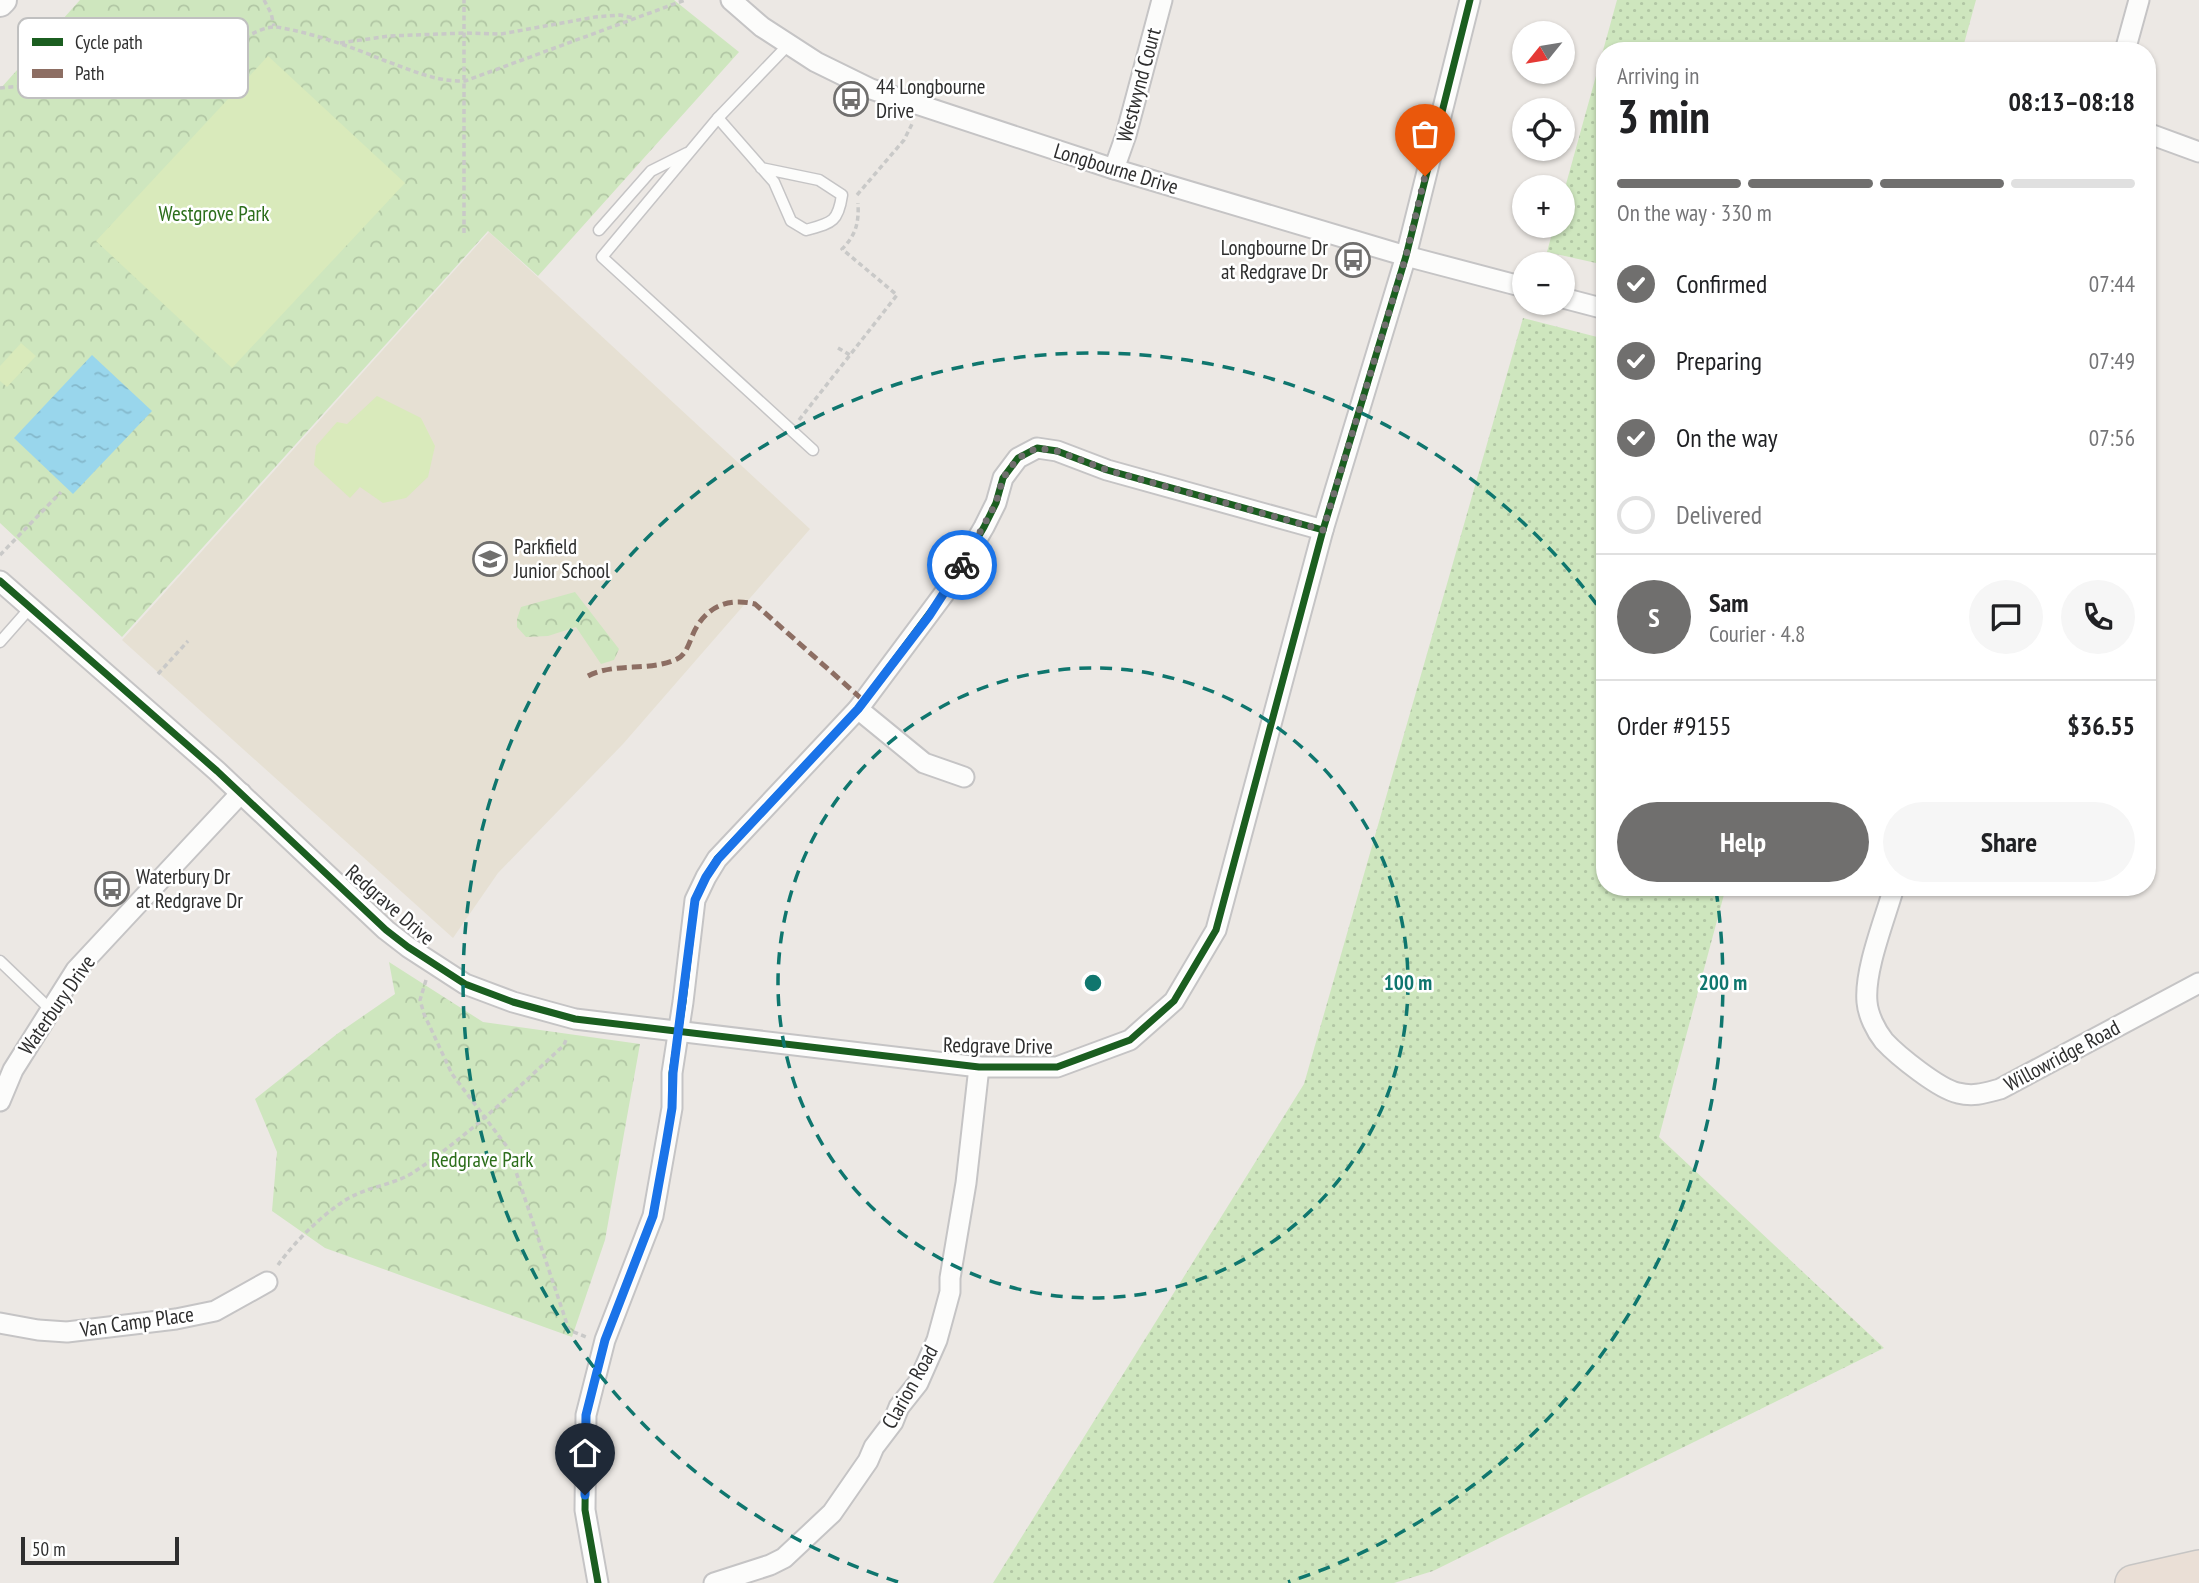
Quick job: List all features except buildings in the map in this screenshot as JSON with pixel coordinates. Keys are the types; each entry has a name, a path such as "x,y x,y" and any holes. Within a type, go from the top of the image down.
{"highway":[{"path":"2133,1583 2199,1568"}],"street":[{"name":"Longbourne Drive","path":"731,0 762,27 816,62 871,89 1114,169 1406,256 1512,284"},
{"name":"Westwynd Court","path":"1114,169 1126,135 1162,0"},
{"name":"Redgrave Drive","path":"0,581 241,793 386,930 431,963 465,984 484,992 575,1019 979,1067 1057,1067 1130,1040 1174,1001 1216,930 1323,530 1406,256 1470,0"},
{"path":"2128,42 2139,0"},
{"path":"2156,136 2199,152"},
{"path":"1575,301 1596,307"},
{"path":"598,1583 585,1510 586,1415 604,1344 653,1216 672,1108 673,1073 695,900 706,877 735,839 858,709 949,587 996,503 1003,478 1018,458 1037,448 1057,451 1120,474 1323,530"},
{"path":"858,709 924,763 964,777"},
{"name":"Waterbury Drive","path":"0,1101 6,1068 76,970 241,793"},
{"name":"Willowridge Road","path":"1891,896 1868,977 1867,1003 1874,1024 1884,1041 1937,1084 1956,1093 1977,1096 2000,1089 2199,983"},
{"name":"Clarion Road","path":"714,1583 770,1565 784,1558 809,1537 832,1513 918,1383 937,1340 950,1292 979,1067"},
{"name":"Van Camp Place","path":"0,1323 67,1332 176,1319 215,1311 267,1282"}],"lane":[{"path":"789,44 718,118 602,257 813,450"},
{"path":"718,118 761,168 774,182 791,221 806,230 828,224 839,215 842,195 819,180 761,168"},
{"path":"599,230 651,172 690,151"},
{"path":"0,642 30,608"},
{"path":"0,961 50,1009"}],"path":[{"path":"264,0 274,26"},
{"path":"464,0 464,233"},
{"path":"248,37 274,26 339,43 414,73 449,82 465,81 685,0"},
{"path":"339,43 389,36 501,34 594,17 620,15 636,19"},
{"path":"0,88 18,87"},
{"path":"792,430 897,295 842,249 854,237 859,218 857,195 904,140 922,107"},
{"path":"838,348 850,355"},
{"path":"0,555 61,492"},
{"path":"158,674 188,641"},
{"path":"431,963 420,1000 424,1014 452,1074 503,1139 515,1163 569,1330 604,1344"},
{"path":"267,1282 288,1251 336,1207 356,1194 395,1182 416,1171 486,1117 564,1045 575,1019"}],"shaded area":[{"name":"Parkfield Junior School","path":"489,232 810,529 623,744 498,873 453,938 122,640"}],"green space":[{"name":"Westgrove Park","path":"80,0 674,0 739,52 538,276 488,231 122,637 0,523 0,89 18,69 18,98 248,98 248,18 64,18"},
{"path":"1617,0 1976,0 1964,42 1605,42"},
{"path":"268,56 405,183 232,368 96,241 229,98 248,98 248,78"},
{"path":"1596,76 1596,263 1575,258 1575,252 1547,252 1551,238 1575,238 1575,175 1569,175 1572,161 1575,161 1575,152"},
{"path":"1523,318 1596,337 1596,896 1724,896 1659,1137 1884,1348 1433,1571 1394,1583 993,1583 1304,1084"},
{"path":"21,343 36,356 7,387 0,381 0,366"},
{"path":"377,396 421,418 435,446 428,477 406,498 383,503 360,487 350,498 314,465 316,446 337,422 347,424"},
{"path":"575,592 619,649 614,660 601,664 576,627 548,636 526,637 517,627 521,607"},
{"name":"Redgrave Park","path":"389,962 483,1022 640,1044 605,1240 572,1337 325,1248 272,1211 277,1152 255,1099 337,1034 395,994"}],"water":[{"path":"92,355 152,411 73,494 14,438"}],"marked path":[{"path":"588,676 609,669 655,665 677,659 684,653 696,628 707,614 721,605 746,602 755,604 864,701"}],"cycle path":[{"path":"0,581 217,771 386,930 465,984 513,1002 575,1019 979,1067 1057,1067 1130,1040 1174,1001 1216,930 1323,530 1406,256 1470,0"},
{"path":"598,1583 585,1510 586,1415 605,1340 653,1216 672,1108 672,1073 695,900 717,859 858,709 949,587 996,503 1003,478 1018,458 1037,448 1057,451 1107,470 1323,530"}],"way so far":[{"path":"962,565 996,503 1003,478 1018,458 1037,448 1057,451 1107,470 1323,530 1406,256 1425,176"}],"place":[{"name":"44 Longbourne Drive","path":"851,99"},
{"name":"Longbourne Dr at Redgrave Dr","path":"1353,260"},
{"name":"Parkfield Junior School","path":"490,559"},
{"name":"Waterbury Dr at Redgrave Dr","path":"112,889"}],"route":[{"path":"585,1495 586,1415 605,1340 653,1216 672,1108 673,1073 695,900 706,877 735,839 858,709 929,616 962,565"}]}
